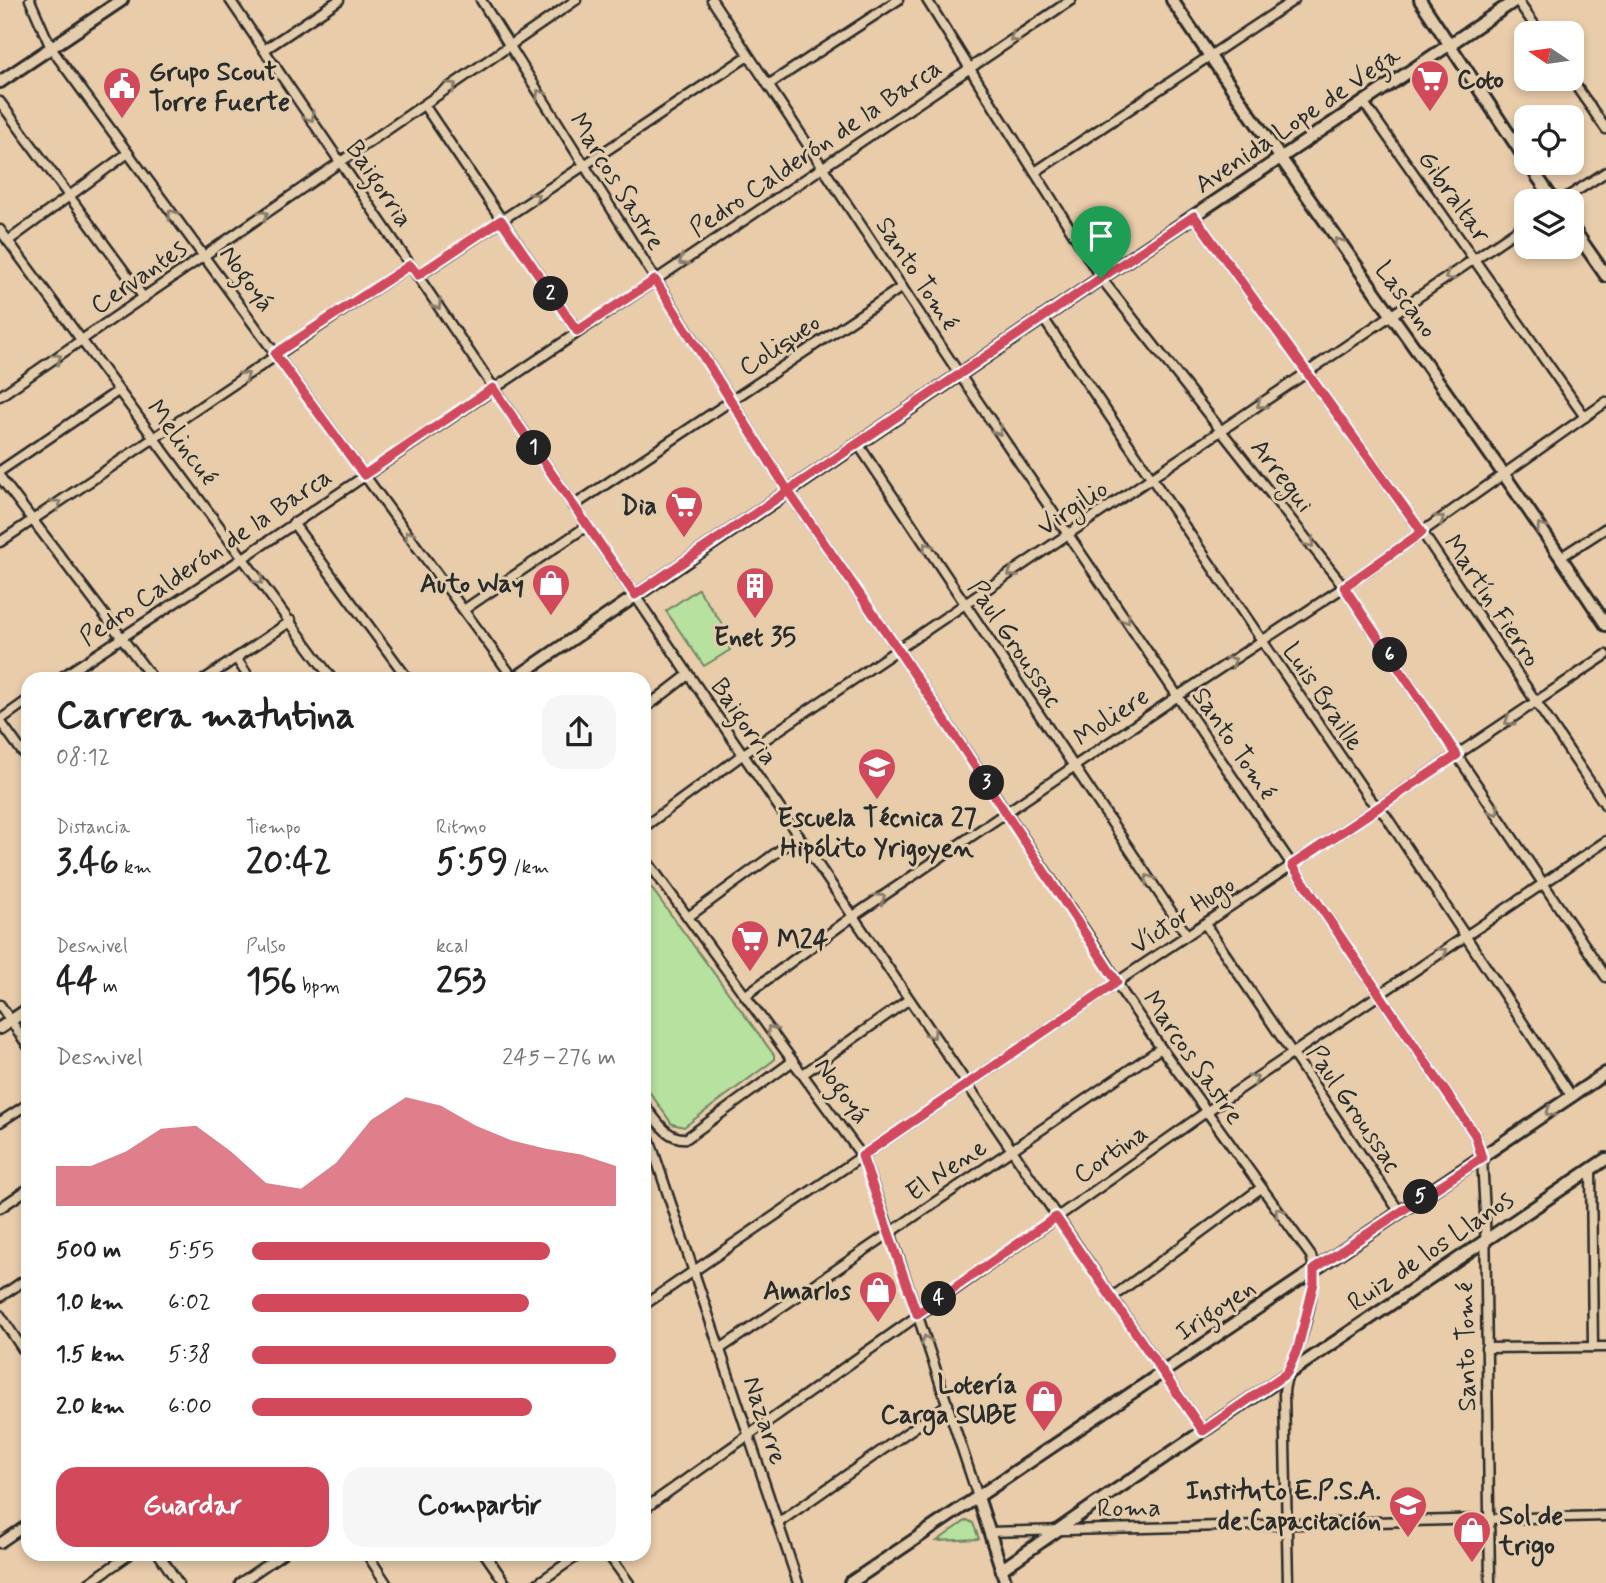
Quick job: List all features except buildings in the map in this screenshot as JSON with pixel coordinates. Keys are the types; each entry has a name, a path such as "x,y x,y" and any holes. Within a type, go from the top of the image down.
{"street":[{"name":"Nogoyá","path":"30,0 51,48 509,672"},
{"path":"0,82 122,0"},
{"name":"Baigorria","path":"230,0 1203,1431"},
{"path":"264,50 339,0"},
{"name":"Marcos Sastre","path":"481,0 788,491 899,651 1161,1048 1311,1256 1314,1269"},
{"name":"Cervantes","path":"0,396 576,0"},
{"name":"Santo Tomé","path":"712,0 960,375 1475,1135 1482,1158 1485,1240 1490,1583"},
{"path":"768,85 898,0"},
{"name":"Arregui","path":"927,0 1101,278 1344,587 1606,977"},
{"name":"Pedro Calderón de la Barca","path":"69,672 1071,0"},
{"name":"Lascano","path":"1172,0 1279,159 1504,472 1606,625"},
{"path":"1035,173 1294,0"},
{"path":"1420,0 1514,142"},
{"path":"1517,0 1532,21"},
{"name":"Avenida Lope de Vega","path":"524,672 1101,278 1517,0"},
{"path":"418,275 748,56"},
{"path":"1580,91 1606,129"},
{"path":"0,102 144,298"},
{"name":"Gibraltar","path":"1364,103 1585,417"},
{"path":"424,105 577,331"},
{"path":"8,241 128,153"},
{"path":"1580,189 1606,172"},
{"name":"Martín Fierro","path":"1194,216 1422,532 1606,806"},
{"name":"Melincué","path":"0,230 327,672"},
{"name":"Virgilio","path":"651,822 742,755 1514,232"},
{"path":"1584,244 1606,276"},
{"path":"0,542 410,265"},
{"name":"Coliqueo","path":"573,506 902,287"},
{"name":"Luis Braille","path":"1043,318 1368,799 1386,816 1573,1097"},
{"path":"0,471 118,391"},
{"name":"Moliere","path":"746,995 852,917 1344,587 1606,402"},
{"name":"Paul Groussac","path":"858,444 1187,935"},
{"path":"0,477 148,672"},
{"path":"293,523 403,672"},
{"path":"464,609 587,526"},
{"path":"1561,557 1606,528"},
{"path":"215,672 291,621"},
{"name":"Víctor Hugo","path":"651,1300 1117,982 1606,655"},
{"path":"236,658 245,672"},
{"path":"651,704 688,676"},
{"path":"21,706 0,720 21,750"},
{"path":"688,917 799,836"},
{"name":"Cortina","path":"651,1504 1292,1052 1606,841"},
{"name":"Nogoyá","path":"651,867 862,1156 890,1232 1006,1583"},
{"name":"Paul Groussac","path":"1205,924 1399,1211"},
{"path":"803,1074 908,1000"},
{"path":"0,1005 21,1036"},
{"path":"0,1028 21,1014"},
{"name":"El Nene","path":"720,1349 1161,1048"},
{"path":"651,1113 671,1136 677,1139 695,1135 793,1061"},
{"name":"Irigoyen","path":"850,1583 1606,1073"},
{"path":"0,1122 21,1108"},
{"path":"651,1144 694,1270"},
{"name":"Ruiz de los Llanos","path":"1002,1569 1287,1373 1606,1159"},
{"path":"1591,1169 1593,1347"},
{"path":"1111,1298 1261,1188"},
{"path":"0,1208 21,1194"},
{"path":"1287,1583 1284,1392 1287,1373 1298,1348 1314,1283 1314,1269"},
{"name":"Nazarre","path":"694,1270 798,1583"},
{"path":"0,1297 21,1283"},
{"path":"0,1315 21,1346"},
{"path":"1486,1348 1606,1347"},
{"path":"778,1523 947,1404"},
{"name":"Roma","path":"989,1532 1606,1516"},
{"path":"0,1543 21,1529"},
{"path":"89,1583 120,1561"},
{"path":"164,1561 178,1583"},
{"path":"240,1583 272,1561"},
{"path":"372,1561 386,1583"},
{"path":"490,1561 505,1583"},
{"path":"538,1583 570,1561"},
{"path":"613,1561 629,1583"}],"green space":[{"path":"698,589 725,628 723,629 730,650 704,666 666,611"},
{"path":"651,888 774,1055 774,1060 684,1127 672,1124 651,1094"},
{"path":"967,1520 973,1523 979,1539 937,1541"}],"place":[{"name":"Coto","path":"1430,113"},
{"name":"Grupo Scout Torre Fuerte","path":"122,120"},
{"name":"Dia","path":"684,539"},
{"name":"Auto Way","path":"551,617"},
{"name":"Enet 35","path":"755,620"},
{"name":"Escuela Técnica 27 Hipólito Yrigoyen","path":"877,801"},
{"name":"M24","path":"750,973"},
{"name":"Amarlos","path":"878,1324"},
{"name":"Lotería Carga SUBE","path":"1044,1433"},
{"name":"Instituto E.P.S.A. de Capacitación","path":"1408,1539"},
{"name":"Sol de trigo","path":"1472,1564"}],"route":[{"path":"1101,278 841,456 788,491 635,595 493,388 364,475 275,354 410,265 418,275 501,220 577,331 655,280 788,491 899,651 1117,982 862,1156 917,1314 1056,1217 1203,1431 1287,1373 1298,1348 1314,1283 1314,1269 1482,1158 1475,1135 1292,865 1457,755 1344,587 1422,532 1194,216 1101,278"}]}
